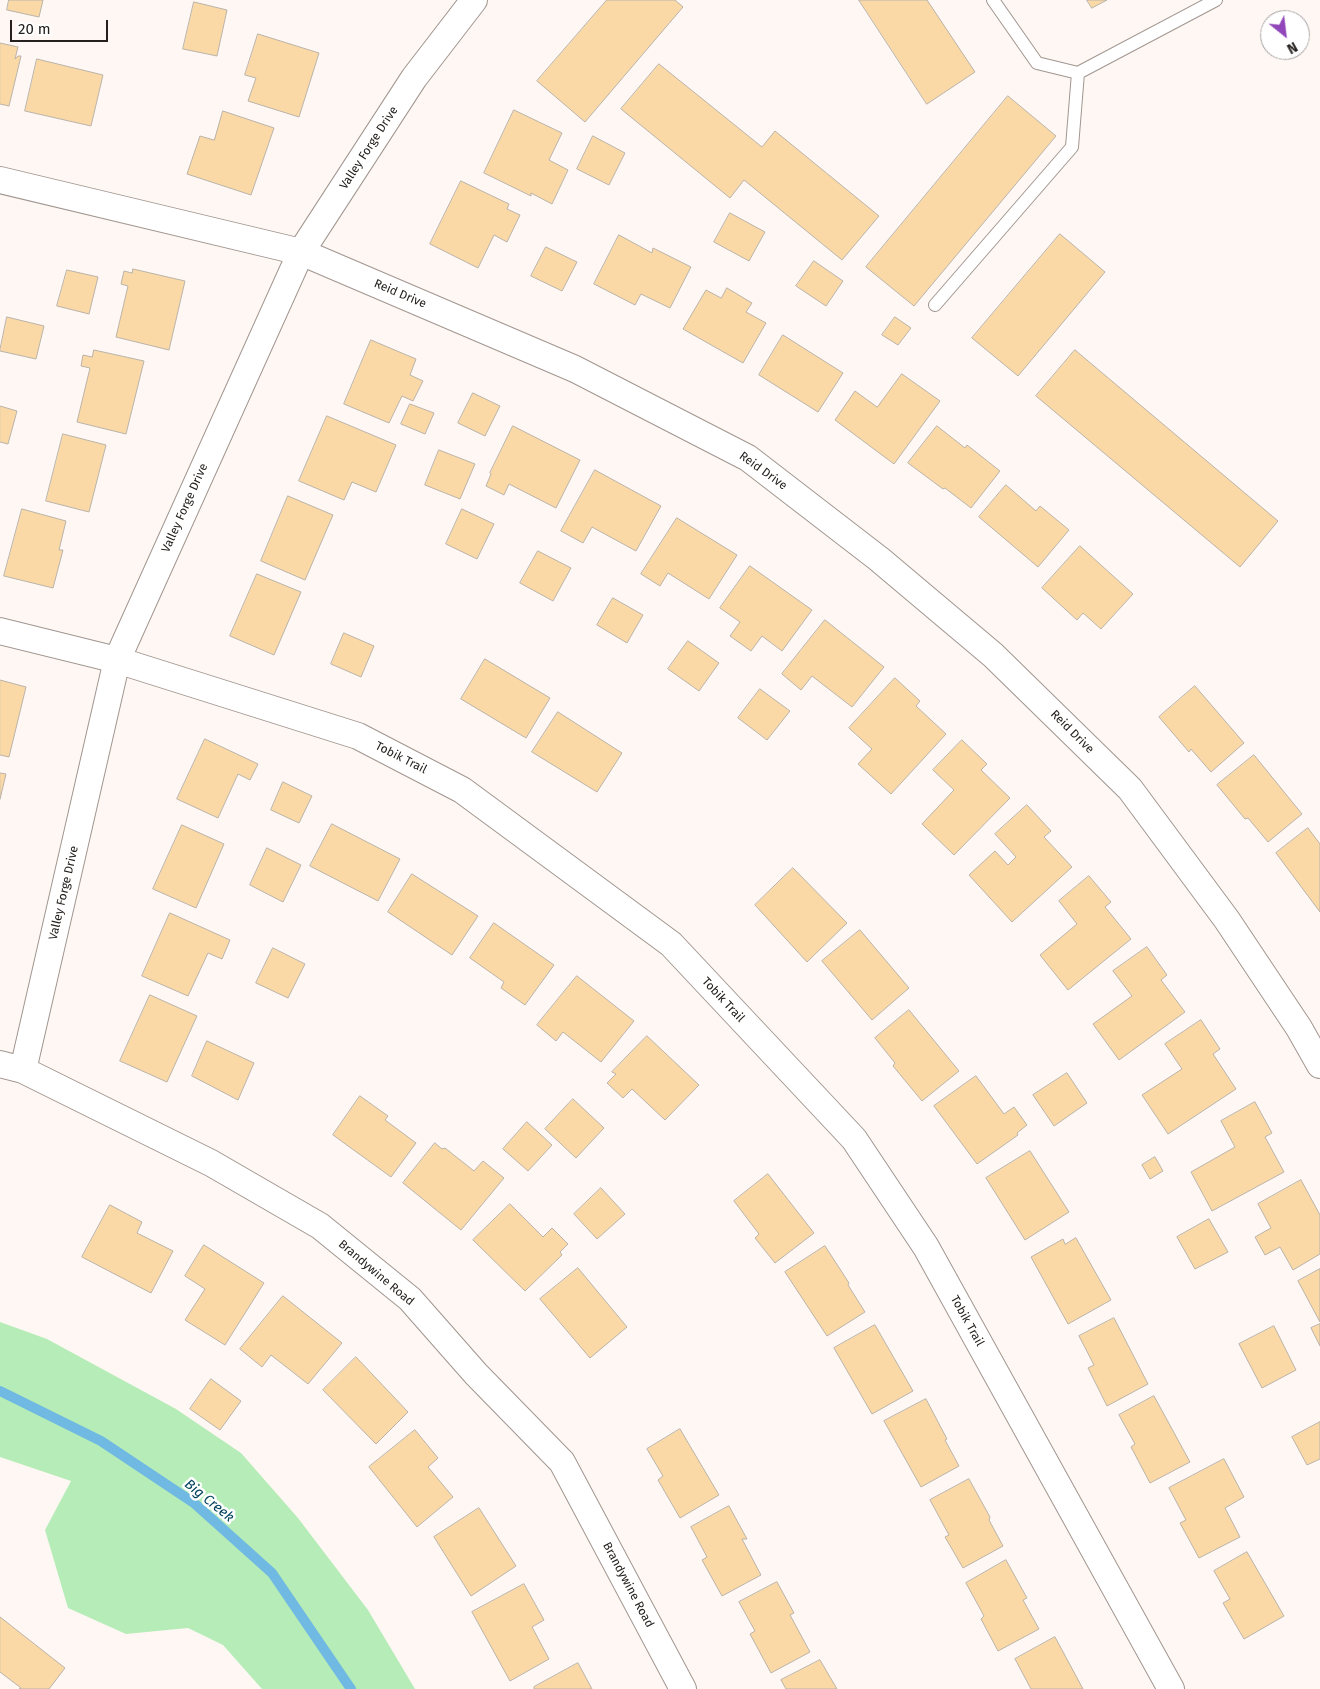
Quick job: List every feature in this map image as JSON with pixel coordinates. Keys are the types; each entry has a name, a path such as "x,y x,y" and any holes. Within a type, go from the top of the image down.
{"street":[{"name":"Valley Forge Drive","path":"11,1067 118,660 301,252 414,78 474,0"},
{"name":"Reid Drive","path":"0,180 301,252 575,369 748,458 878,559 993,655 1130,789 1227,920 1299,1028 1320,1065"},
{"name":"Tobik Trail","path":"0,630 118,660 358,736 462,790 672,944 854,1139 920,1239 1171,1689"},
{"name":"Brandywine Road","path":"11,1067 211,1163 320,1226 410,1299 476,1374 562,1462 683,1689"}],"lane":[{"path":"993,0 1037,63 1078,73 1216,0"},
{"path":"935,305 1072,147 1078,73"}],"green space":[{"path":"0,1322 47,1339 176,1409 241,1453 298,1518 368,1610 415,1689 262,1689 223,1645 188,1628 126,1634 68,1608 45,1530 71,1481 0,1457"}],"building":[{"path":"9,0 43,0 39,17 7,10"},
{"path":"607,0 675,0 683,7 585,122 537,81"},
{"path":"859,0 927,0 975,72 927,104"},
{"path":"1087,0 1107,0 1092,8"},
{"path":"194,2 227,10 217,56 183,49"},
{"path":"258,34 319,53 299,117 248,101 256,78 245,75"},
{"path":"0,43 18,47 15,59 21,56 9,106 0,104"},
{"path":"37,59 103,75 91,126 25,111"},
{"path":"659,64 762,147 775,131 879,216 842,260 744,180 730,198 621,109"},
{"path":"1008,96 1056,136 914,306 866,267"},
{"path":"514,110 562,133 549,160 568,170 552,204 484,173"},
{"path":"223,111 274,128 251,195 187,174 200,136 214,140"},
{"path":"593,136 625,153 609,185 577,169"},
{"path":"461,181 509,204 507,209 520,215 507,242 494,235 478,268 430,244"},
{"path":"730,213 765,232 749,261 714,242"},
{"path":"1060,234 1105,272 1018,376 972,338"},
{"path":"619,235 652,253 653,248 691,267 670,308 641,294 635,305 594,284"},
{"path":"546,247 577,262 562,291 531,276"},
{"path":"814,261 843,281 826,306 796,286"},
{"path":"133,269 185,281 169,350 116,337 128,286 121,284 124,271 132,273"},
{"path":"67,270 98,277 89,314 57,306"},
{"path":"727,288 752,303 746,312 766,323 743,363 683,329 706,290 721,298"},
{"path":"7,317 44,326 36,359 0,351"},
{"path":"895,317 911,328 898,345 882,335"},
{"path":"783,335 843,373 818,412 759,375"},
{"path":"371,340 416,359 410,375 423,381 413,401 402,396 389,423 344,404"},
{"path":"94,350 144,361 126,434 77,422 90,368 81,366 83,355 92,357"},
{"path":"1075,350 1278,521 1240,567 1036,396"},
{"path":"902,374 940,401 894,464 835,420 855,391 877,407"},
{"path":"473,393 500,406 485,436 458,423"},
{"path":"410,404 434,413 425,434 401,424"},
{"path":"0,406 17,411 8,444 0,442"},
{"path":"327,416 396,445 376,492 352,482 344,500 299,481"},
{"path":"513,426 580,460 556,508 509,484 504,495 486,486 490,473"},
{"path":"937,426 965,448 967,445 1000,471 971,508 908,463"},
{"path":"63,434 106,445 89,512 46,501"},
{"path":"439,450 475,464 460,499 425,485"},
{"path":"595,470 661,506 636,551 592,527 583,543 561,531"},
{"path":"1006,485 1036,511 1040,506 1069,530 1038,567 979,517"},
{"path":"288,496 333,515 305,580 261,561"},
{"path":"22,509 66,521 59,550 63,550 53,588 4,576"},
{"path":"462,509 494,524 477,559 446,544"},
{"path":"677,518 737,555 709,599 668,573 660,586 641,574"},
{"path":"1080,546 1133,594 1101,629 1083,613 1077,620 1042,588"},
{"path":"538,551 571,568 553,601 520,583"},
{"path":"750,566 812,610 782,651 762,636 751,651 730,636 740,622 720,608"},
{"path":"257,574 301,592 274,655 230,636"},
{"path":"613,598 643,615 627,643 597,625"},
{"path":"825,620 884,667 852,707 812,676 801,690 782,674"},
{"path":"344,633 374,646 361,677 331,664"},
{"path":"688,641 719,663 699,691 668,669"},
{"path":"485,659 550,698 526,738 461,699"},
{"path":"895,678 920,701 916,706 946,734 891,794 858,764 872,749 849,728"},
{"path":"0,680 26,687 9,757 0,755"},
{"path":"1195,686 1244,743 1211,772 1191,749 1189,752 1159,717"},
{"path":"760,689 790,711 767,740 738,718"},
{"path":"558,712 622,753 597,792 532,752"},
{"path":"205,739 258,764 250,780 238,774 218,818 177,799"},
{"path":"962,740 987,764 981,770 1010,798 954,855 922,824 954,790 933,770"},
{"path":"1254,755 1302,814 1268,842 1248,818 1245,819 1217,785"},
{"path":"0,773 6,774 0,799"},
{"path":"283,782 312,796 299,823 271,810"},
{"path":"1027,805 1051,831 1044,837 1072,867 1012,922 969,875 995,851 1008,865 1016,857 995,834"},
{"path":"332,824 400,859 378,901 310,866"},
{"path":"182,825 224,844 196,908 153,889"},
{"path":"1308,828 1320,844 1320,912 1276,853"},
{"path":"267,848 301,865 283,902 250,885"},
{"path":"793,868 847,923 807,962 755,905"},
{"path":"412,874 478,916 452,955 388,912"},
{"path":"1089,876 1111,902 1105,907 1131,939 1068,990 1040,955 1077,924 1059,901"},
{"path":"170,913 230,940 222,959 208,953 188,996 142,976"},
{"path":"494,923 554,965 525,1005 501,988 504,982 470,958"},
{"path":"860,930 909,988 872,1020 822,961"},
{"path":"1147,947 1167,975 1161,980 1185,1012 1119,1060 1093,1024 1132,996 1113,971"},
{"path":"273,948 305,964 288,998 256,983"},
{"path":"577,976 634,1021 601,1062 563,1032 556,1041 537,1025"},
{"path":"150,995 197,1016 167,1082 120,1061"},
{"path":"909,1010 959,1071 922,1101 893,1066 895,1063 875,1038"},
{"path":"1201,1020 1220,1049 1213,1054 1236,1089 1168,1134 1142,1095 1182,1069 1165,1044"},
{"path":"647,1036 699,1085 665,1120 632,1089 623,1098 607,1083 616,1074 612,1072"},
{"path":"207,1041 254,1063 238,1100 192,1076"},
{"path":"1067,1073 1087,1103 1054,1126 1033,1095"},
{"path":"976,1076 1004,1114 1014,1107 1027,1125 1017,1133 1018,1135 977,1164 934,1106"},
{"path":"360,1096 388,1116 385,1120 416,1143 391,1177 333,1135"},
{"path":"573,1099 604,1128 576,1158 545,1129"},
{"path":"1255,1102 1272,1133 1265,1137 1284,1172 1212,1211 1191,1172 1235,1147 1221,1121"},
{"path":"527,1122 552,1145 528,1171 503,1149"},
{"path":"435,1143 442,1149 445,1148 474,1171 483,1161 504,1178 461,1230 403,1183"},
{"path":"1030,1151 1069,1212 1025,1240 986,1178"},
{"path":"1155,1157 1163,1171 1150,1179 1142,1165"},
{"path":"768,1174 814,1233 775,1263 755,1238 759,1234 734,1201"},
{"path":"1301,1180 1320,1215 1320,1254 1293,1270 1280,1247 1265,1255 1255,1237 1271,1228 1258,1204"},
{"path":"601,1188 625,1214 597,1239 574,1214"},
{"path":"510,1204 543,1237 552,1228 568,1244 560,1252 562,1255 525,1291 473,1240"},
{"path":"110,1205 142,1222 137,1233 173,1251 151,1293 82,1257"},
{"path":"1209,1219 1228,1252 1195,1269 1177,1237"},
{"path":"1076,1238 1111,1300 1068,1324 1031,1257 1063,1239 1065,1244"},
{"path":"204,1245 264,1283 225,1345 185,1320 205,1289 185,1276"},
{"path":"825,1246 865,1312 827,1336 785,1272"},
{"path":"578,1268 627,1327 590,1358 540,1299"},
{"path":"1320,1269 1320,1322 1298,1281"},
{"path":"283,1296 342,1343 308,1384 271,1355 262,1367 240,1349"},
{"path":"1114,1318 1148,1384 1107,1406 1088,1368 1094,1365 1079,1336"},
{"path":"1320,1324 1320,1346 1311,1328"},
{"path":"875,1325 913,1391 872,1414 834,1348"},
{"path":"1274,1326 1296,1370 1262,1388 1239,1344"},
{"path":"356,1357 408,1412 376,1444 323,1390"},
{"path":"211,1379 241,1401 220,1430 190,1409"},
{"path":"1154,1396 1190,1462 1150,1483 1131,1447 1135,1444 1119,1415"},
{"path":"926,1399 959,1466 921,1487 884,1421"},
{"path":"1320,1422 1320,1459 1307,1465 1292,1437"},
{"path":"680,1429 719,1495 680,1518 658,1480 663,1476 647,1449"},
{"path":"415,1430 438,1458 428,1467 453,1497 417,1527 369,1467"},
{"path":"1224,1459 1244,1497 1225,1508 1240,1537 1199,1558 1180,1523 1186,1520 1169,1488"},
{"path":"969,1479 990,1517 989,1520 1003,1546 963,1568 945,1537 949,1535 930,1500"},
{"path":"729,1506 747,1539 742,1539 761,1575 722,1596 702,1560 707,1557 691,1527"},
{"path":"479,1508 516,1566 471,1596 434,1537"},
{"path":"1247,1552 1284,1616 1244,1639 1223,1603 1230,1599 1214,1571"},
{"path":"1006,1560 1027,1598 1023,1600 1039,1629 998,1651 981,1619 984,1616 966,1583"},
{"path":"777,1582 794,1613 790,1615 810,1652 771,1673 750,1634 755,1631 739,1602"},
{"path":"524,1584 544,1620 532,1627 549,1659 510,1681 472,1612"},
{"path":"0,1617 65,1668 49,1689 19,1689 21,1688 0,1672"},
{"path":"1055,1637 1083,1689 1031,1689 1015,1659"},
{"path":"820,1660 837,1689 786,1689 781,1680"},
{"path":"578,1663 592,1689 534,1689 534,1687"}],"waterway":[{"name":"Big Creek","path":"0,1391 101,1441 194,1503 272,1573 351,1689"}]}
